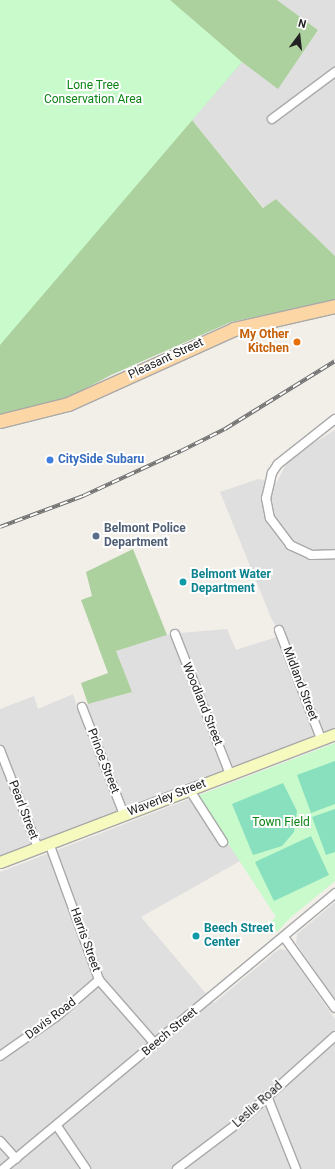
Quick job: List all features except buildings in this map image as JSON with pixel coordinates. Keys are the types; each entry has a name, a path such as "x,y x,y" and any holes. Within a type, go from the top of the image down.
{"main road":[{"name":"Pleasant Street","path":"0,421 68,404 234,328 335,306"}],"street":[{"path":"272,119 335,72"},
{"path":"335,419 278,464 272,473 266,498 274,526 283,539 297,550 319,556 335,554"},
{"name":"Midland Street","path":"279,630 321,739"},
{"name":"Woodland Street","path":"175,634 230,774"},
{"name":"Prince Street","path":"82,707 124,815"},
{"name":"Waverley Street","path":"0,862 335,734"},
{"name":"Pearl Street","path":"0,750 38,848"},
{"path":"189,789 223,842"},
{"name":"Harris Street","path":"49,843 100,980 156,1044"},
{"name":"Beech Street","path":"4,1169 335,894"},
{"path":"284,937 335,1008"},
{"name":"Davis Road","path":"0,1056 56,1017 100,980"},
{"name":"Leslie Road","path":"177,1169 192,1165 335,1036"},
{"path":"267,1096 296,1169"},
{"path":"57,1126 86,1169"},
{"path":"0,1141 16,1159"}],"shaded area":[{"path":"277,0 335,0 335,256 276,199 264,208 192,120 242,62 278,88 318,30"},
{"path":"335,430 335,729 234,768 227,759 179,633 227,629 236,650 283,635 272,620 220,492 258,479 277,482 289,458"},
{"path":"170,634 225,770 0,858 0,709 34,696 38,709 73,694 77,707 131,692 116,651"},
{"path":"197,796 240,861 141,917 214,1003 279,949 286,950 291,956 335,1019 335,1169 0,1169 0,872"},
{"path":"335,902 335,1000 296,943 297,934"}],"green space":[{"path":"0,0 277,0 318,30 278,89 242,62 192,120 263,208 276,199 335,256 335,300 231,322 111,375 66,399 0,415"},
{"name":"Lone Tree Conservation Area","path":"0,0 170,0 242,62 0,345"},
{"path":"133,549 167,635 116,651 132,692 88,704 81,683 108,673 81,600 92,596 86,572"},
{"name":"Town Field","path":"335,743 335,881 290,918 277,932 270,922 276,917 197,796"},
{"path":"335,761 335,804 311,813 297,775"},
{"path":"283,783 297,811 294,832 282,846 253,855 232,804"},
{"path":"335,809 335,852 326,855 312,817"},
{"path":"311,836 329,875 274,901 255,862"}],"railway":[{"path":"0,527 83,496 181,451 225,429 335,361"}],"place":[{"name":"My Other Kitchen","path":"297,342"},
{"name":"CitySide Subaru","path":"50,460"},
{"name":"Belmont Police Department","path":"96,536"},
{"name":"Belmont Water Department","path":"183,582"},
{"name":"Beech Street Center","path":"196,936"}]}
